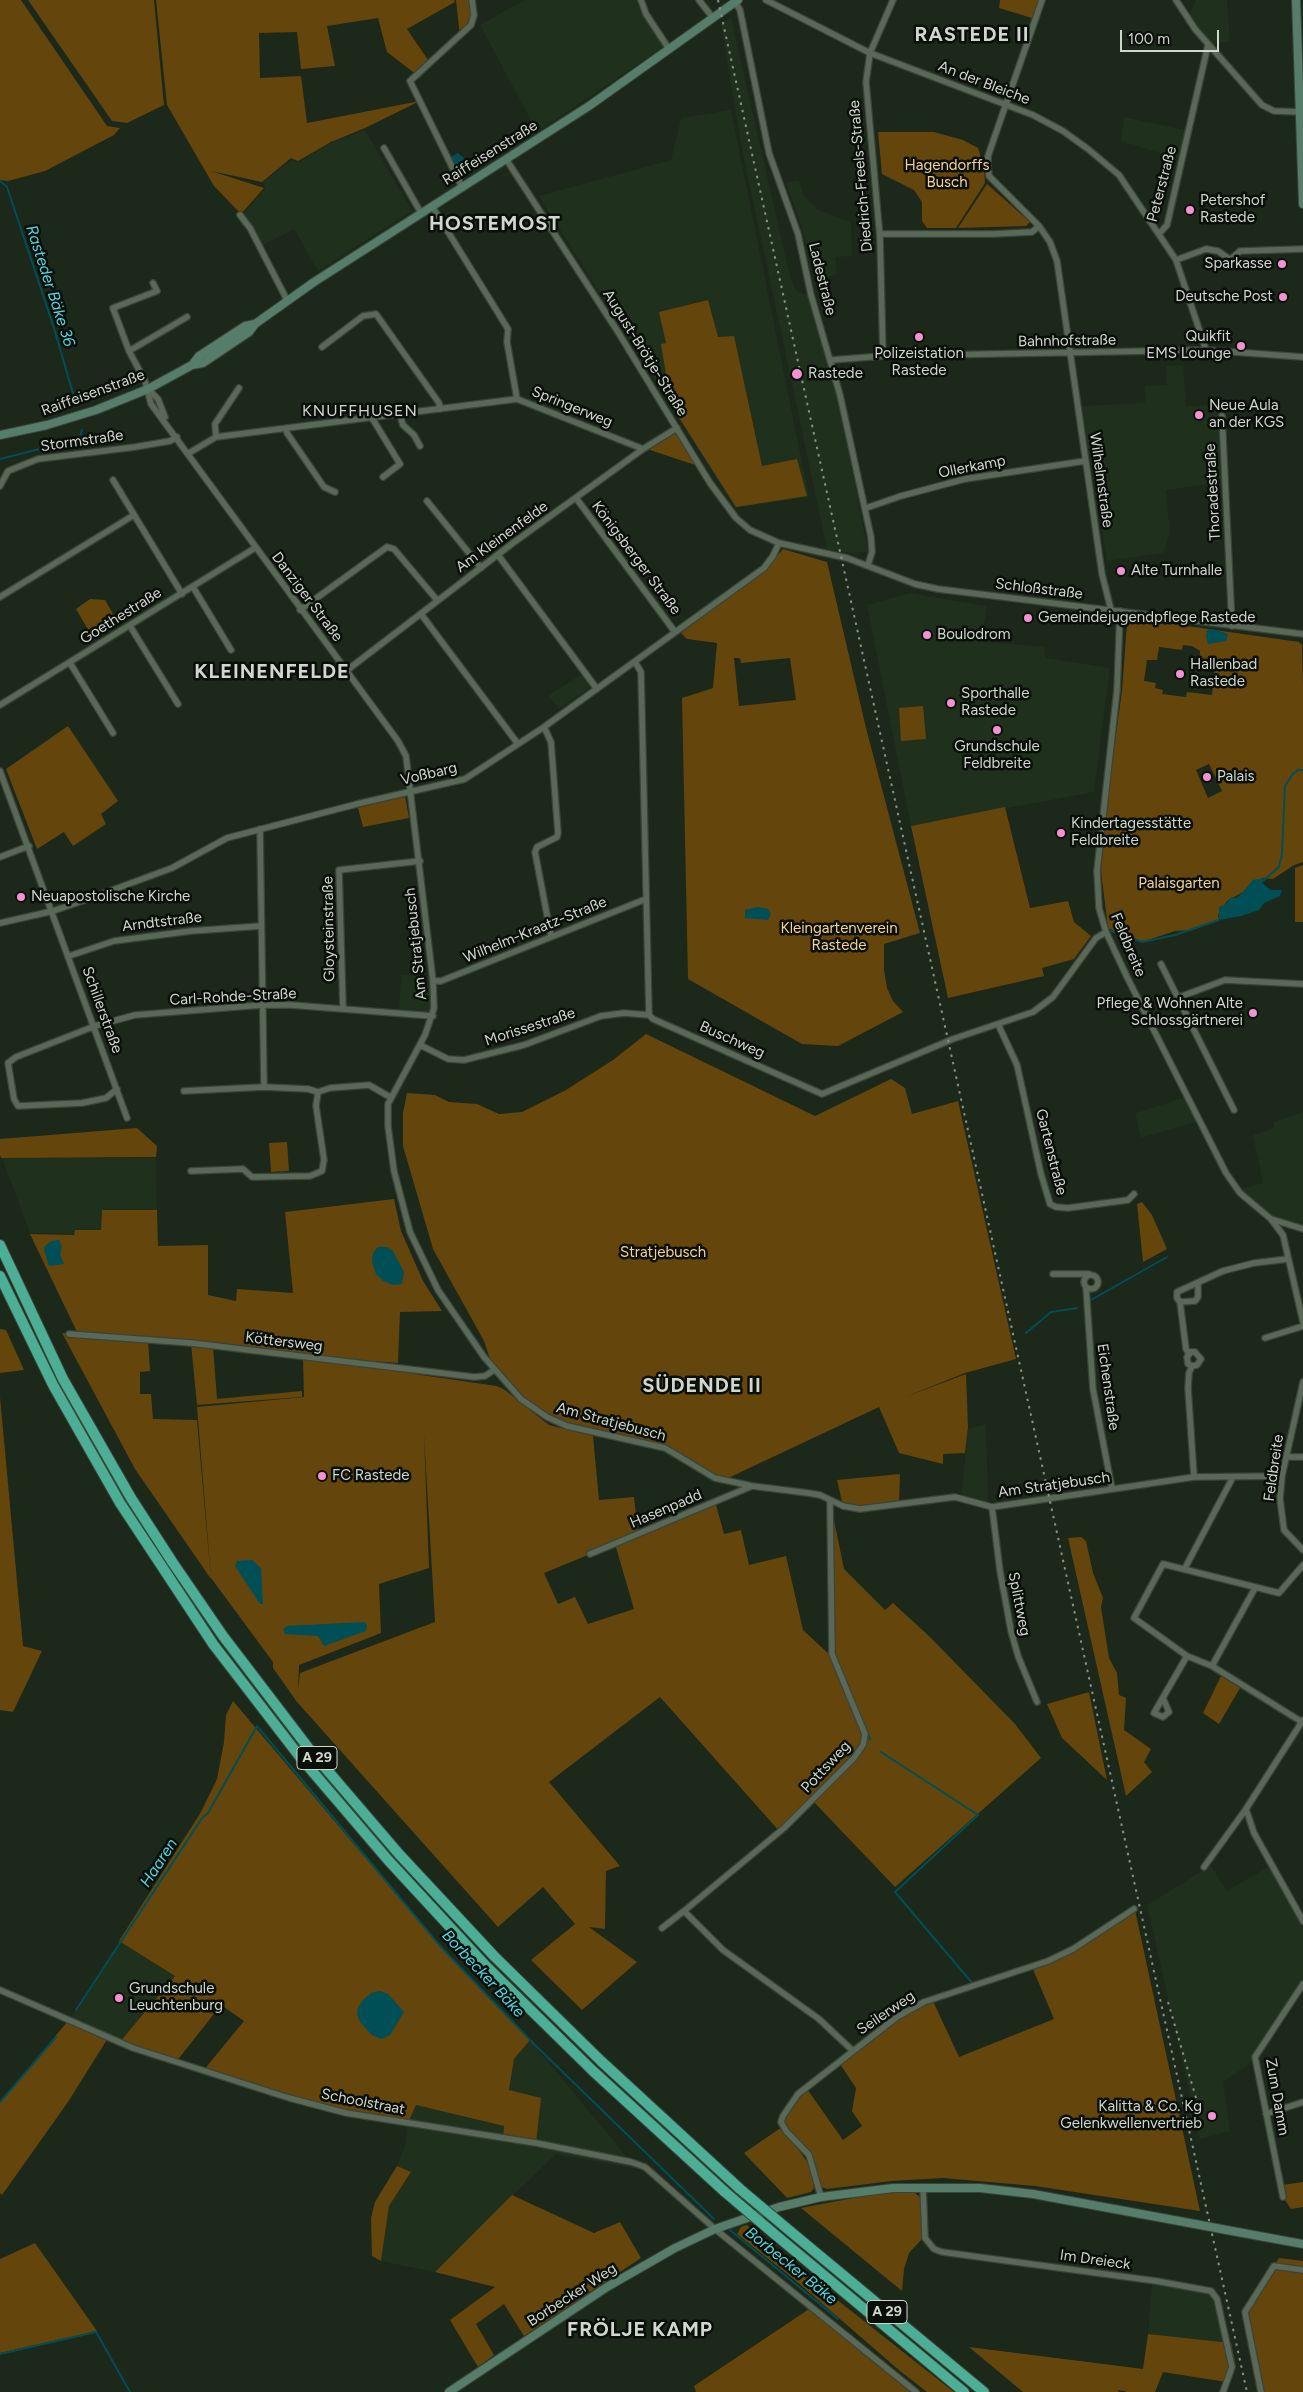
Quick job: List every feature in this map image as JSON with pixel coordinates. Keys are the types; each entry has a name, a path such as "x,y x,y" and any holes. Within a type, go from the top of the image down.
{"highway":[{"name":"A 29","path":"0,1245 63,1379 131,1498 173,1564 223,1636 304,1742 399,1854 494,1956 601,2061 740,2188 984,2392"},
{"name":"A 29","path":"0,1276 53,1385 120,1503 213,1644 300,1757 388,1860 485,1965 593,2071 725,2192 964,2392"}],"street":[{"path":"462,187 410,81 471,25 474,15 472,0"},
{"path":"641,0 646,14 669,49"},
{"path":"699,0 713,18"},
{"name":"An der Bleiche","path":"766,0 870,53 1033,114 1063,131 1119,175 1159,234"},
{"name":"Diedrich-Freels-Straße","path":"883,356 880,234 866,82 870,53 893,0"},
{"name":"Wilhelmstraße","path":"1042,0 988,156 989,176 1039,226 1050,242 1057,261 1102,574 1111,610"},
{"path":"1176,0 1208,45 1262,105 1274,111 1302,112"},
{"path":"1296,0 1300,48 1303,204"},
{"name":"Raiffeisenstraße","path":"0,435 68,419 148,389 192,365 203,363 249,332 255,324 288,300 589,106 737,1"},
{"name":"Ladestraße","path":"737,1 769,153 796,227 811,295 831,360 866,508 872,546 868,565"},
{"name":"Peterstraße","path":"1206,350 1176,260 1159,234 1167,225 1208,45"},
{"path":"384,148 421,213"},
{"name":"August-Brötje-Straße","path":"506,159 618,332 710,483 736,518 750,530 779,542"},
{"path":"432,206 508,329 507,342 517,399"},
{"path":"240,215 250,228 288,300"},
{"path":"880,234 994,234 1032,232 1039,226"},
{"path":"1176,260 1206,249 1218,251 1229,258 1240,251 1303,249"},
{"name":"Danziger Straße","path":"153,283 157,291 113,308 129,351 148,389 151,404 167,423 254,548 402,748 408,766 412,791"},
{"path":"322,347 363,316 376,314 439,403 440,409"},
{"path":"129,351 187,317"},
{"name":"Bahnhofstraße","path":"831,360 883,356 1206,350 1303,357"},
{"path":"216,437 215,424 239,388"},
{"name":"Springerweg","path":"188,453 216,437 400,415 488,401 517,399 643,450"},
{"path":"400,415 403,425 414,435 420,446"},
{"name":"Thoradestraße","path":"1222,416 1232,626"},
{"path":"372,418 400,464 383,477"},
{"path":"286,428 287,433 324,487 334,492"},
{"name":"Am Kleinenfelde","path":"346,671 437,600 576,498 677,428"},
{"name":"Stormstraße","path":"0,486 8,471 38,459 135,447 177,438"},
{"name":"Ollerkamp","path":"866,508 911,493 965,479 1085,461"},
{"path":"113,480 182,594"},
{"name":"Königsberger Straße","path":"576,498 675,632"},
{"path":"427,501 481,568"},
{"path":"0,597 134,515"},
{"name":"Schloßstraße","path":"779,542 868,565 915,584 938,589 1303,634"},
{"name":"Voßbarg","path":"0,923 52,911 172,868 227,838 465,779 544,727 764,568 773,556 779,542"},
{"path":"300,610 387,547 394,548 437,600"},
{"name":"Goethestraße","path":"0,705 254,548"},
{"path":"498,556 597,689"},
{"path":"193,587 231,650"},
{"name":"Feldbreite","path":"1120,611 1117,690 1097,871 1099,908 1106,932 1226,1173 1240,1193 1271,1219 1283,1235 1303,1322"},
{"path":"421,614 518,744"},
{"path":"130,626 178,704"},
{"path":"634,662 640,672 650,1014"},
{"path":"70,663 113,733"},
{"path":"544,727 551,742 558,833 557,837 537,847 535,852 551,936"},
{"path":"0,771 3,786 29,846 52,911"},
{"name":"Am Stratjebusch","path":"412,791 434,981 432,1016 420,1045 390,1097 388,1104 388,1126 393,1162 410,1232 438,1290 494,1370 520,1399 547,1418 567,1426 665,1448 715,1478 752,1486 808,1492 843,1506 866,1509 955,1497 992,1506 1194,1477 1282,1476"},
{"path":"260,829 264,1086"},
{"path":"0,857 29,846"},
{"name":"Gloysteinstraße","path":"343,1008 339,870 420,861"},
{"name":"Wilhelm-Kraatz-Straße","path":"434,981 441,981 646,900"},
{"name":"Schillerstraße","path":"52,911 127,1118"},
{"name":"Arndtstraße","path":"69,956 114,940 191,931 261,926"},
{"name":"Buschweg","path":"650,1014 653,1019 822,1094 953,1039 1033,1012 1050,999 1096,938 1106,932"},
{"path":"1161,964 1234,1110"},
{"path":"1178,998 1225,980 1303,984"},
{"name":"Carl-Rohde-Straße","path":"117,1089 106,1098 82,1103 24,1107 17,1105 14,1099 8,1071 9,1061 95,1026 135,1015 262,1005 343,1008 432,1016"},
{"name":"Morissestraße","path":"420,1045 448,1059 464,1060 524,1045 601,1016 624,1013 650,1014"},
{"name":"Gartenstraße","path":"998,1024 1021,1077 1041,1174 1050,1204 1056,1208 1068,1208 1128,1200 1134,1194"},
{"path":"184,1091 264,1086 308,1089 318,1092 330,1088 369,1085 390,1097"},
{"path":"191,1171 243,1169 252,1177 310,1176 322,1171 324,1160 316,1106 318,1092"},
{"name":"Feldbreite","path":"1271,1219 1303,1229"},
{"path":"1192,1366 1187,1360 1189,1354 1186,1349 1180,1302 1176,1298 1177,1292 1237,1266 1288,1259"},
{"path":"1053,1274 1091,1275 1097,1278 1097,1285 1091,1289 1086,1287"},
{"name":"Eichenstraße","path":"1091,1275 1084,1280 1094,1389 1112,1489"},
{"path":"1180,1302 1194,1301 1198,1297 1198,1283"},
{"path":"1264,1338 1303,1326"},
{"name":"Köttersweg","path":"69,1334 206,1345 474,1377 485,1376 494,1370"},
{"path":"1189,1354 1196,1352 1200,1357 1199,1364 1192,1366"},
{"path":"1192,1366 1189,1373 1188,1388 1194,1477"},
{"name":"Feldbreite","path":"1303,1382 1282,1476 1280,1499 1282,1523 1289,1538 1303,1550"},
{"path":"1286,1456 1303,1457"},
{"path":"1185,1568 1233,1477"},
{"name":"Hasenpadd","path":"590,1554 752,1486"},
{"name":"Pottsweg","path":"662,1928 784,1828 854,1758 863,1745 865,1734 832,1654 830,1501"},
{"name":"Splittweg","path":"992,1506 1000,1571 1011,1631 1018,1656 1037,1702"},
{"path":"1204,1867 1246,1809 1303,1721 1212,1666 1187,1656 1134,1618 1164,1564 1279,1593 1303,1565"},
{"path":"1212,1666 1255,1588"},
{"path":"1163,1698 1187,1656"},
{"path":"1246,1809 1254,1833 1303,1921"},
{"name":"Seilerweg","path":"821,2197 809,2155 786,2131 782,2119 798,2094 897,2017 924,2002 1048,1961 1073,1949 1134,1910"},
{"path":"684,1911 723,1950 819,2019 853,2051"},
{"name":"Zum Damm","path":"1283,2197 1254,2057 1303,1984"},
{"name":"Schoolstraat","path":"0,1990 133,2048 289,2098 346,2113 536,2143 631,2162 645,2168 715,2229 916,2392"},
{"path":"1266,2114 1303,2102"},
{"name":"Borbecker Weg","path":"449,2392 614,2282 646,2263 715,2229 779,2207 821,2197 870,2190 923,2186 1008,2191 1303,2244"},
{"name":"Im Dreieck","path":"923,2186 926,2238 934,2249 942,2252 1156,2281 1211,2291 1217,2299 1232,2366 1223,2392"},
{"path":"1261,2392 1245,2312 1274,2266 1303,2270"}],"shaded area":[{"path":"524,0 641,0 665,46 537,132 480,25"},
{"path":"1196,0 1227,0 1230,41 1208,45 1188,18"},
{"path":"731,18 790,276 796,291 808,296 840,408 868,552 850,553 827,549 742,149 721,24"},
{"path":"731,110 809,497 735,508 539,196 671,160 681,118"},
{"path":"1124,117 1189,131 1182,160 1121,141"},
{"path":"365,130 412,211 318,271 294,229 261,246 242,215 265,189 263,182 292,160 299,162 331,143"},
{"path":"799,180 804,196 818,210 851,222 852,256 835,257 837,275 815,278 801,225 786,183"},
{"path":"1183,365 1186,406 1220,405 1223,482 1166,490 1170,534 1163,553 1107,561 1081,406 1145,403 1145,386 1167,385 1166,366"},
{"name":"Grundschule Feldbreite","path":"910,593 987,606 981,641 1044,647 1046,658 1110,668 1094,792 911,826 867,605"},
{"path":"582,674 590,687 559,709 548,696"},
{"path":"401,975 430,976 430,1009 426,1013 399,1011"},
{"path":"1187,1097 1199,1121 1141,1138 1135,1113"},
{"path":"1303,1112 1303,1229 1271,1219 1237,1190 1263,1183 1253,1135 1274,1128 1274,1122"},
{"path":"2,1158 156,1158 157,1210 102,1210 101,1230 75,1230 73,1234 30,1233"},
{"path":"985,1424 988,1505 961,1497 968,1429"},
{"path":"1209,1863 1227,1891 1271,1865 1303,1921 1303,1984 1255,2057 1248,2065 1223,2082 1230,2131 1200,2139 1147,1905 1205,1869"},
{"name":"Grundschule Leuchtenburg","path":"119,1941 175,1976 119,2043 69,2021"},
{"path":"530,2040 637,2169 556,2154 434,2272 381,2261 389,2206 411,2173 397,2166 405,2146 408,2123 416,2105 504,2126 503,2139 514,2059"},
{"path":"1152,2284 1219,2296 1229,2343 1148,2334"}],"green space":[{"path":"0,0 21,0 107,126 120,128 114,135 45,171 8,181 0,180"},
{"path":"28,0 154,0 164,105 127,123 112,121"},
{"path":"156,0 454,0 455,2 407,29 430,63 417,75 387,52 378,18 327,26 335,66 301,69 297,32 259,33 260,78 301,76 307,123 420,101 365,128 331,142 298,161 291,158 262,182 211,171 264,188 241,214 214,186 167,105"},
{"path":"456,0 472,0 474,15 460,37"},
{"path":"1000,0 1039,0 1032,18 999,8"},
{"name":"Hagendorffs Busch","path":"878,132 934,132 963,140 978,148 984,167 985,183 956,228 927,228 922,221 922,202 914,190 882,174"},
{"path":"987,184 1030,222 1026,226 958,228"},
{"path":"708,300 718,337 734,336 762,466 797,459 807,496 736,507 671,405 661,344 666,343 659,312"},
{"path":"677,431 698,466 647,449"},
{"name":"Kleingartenverein Rastede","path":"783,549 827,562 866,728 920,933 884,944 884,970 887,988 893,1001 903,1012 838,1046 802,1044 688,979 682,698 713,688 717,643 687,639 681,633 765,570","holes":["734,658 740,658 741,663 790,658 796,700 739,706"]},
{"path":"90,599 105,600 119,624 93,638 76,609"},
{"name":"Palaisgarten","path":"1131,618 1299,642 1302,645 1303,862 1294,865 1273,879 1263,878 1250,884 1243,892 1227,901 1218,915 1219,920 1193,930 1175,931 1142,942 1128,938 1108,928 1101,871 1108,793 1122,691 1127,623","holes":["1183,645 1192,646 1200,651 1199,664 1215,666 1212,695 1187,692 1186,697 1162,694 1163,690 1155,688 1156,683 1144,681 1147,660 1157,660 1159,647 1182,650","1209,764 1222,791 1208,798 1196,770"]},
{"path":"923,706 926,739 901,741 899,708"},
{"path":"68,726 118,801 101,814 106,824 73,846 64,832 37,849 6,769"},
{"path":"405,796 409,818 363,827 358,808"},
{"path":"1005,807 1030,908 1068,901 1074,922 1091,936 1074,959 1042,968 1044,976 948,998 911,826"},
{"path":"1303,865 1303,922 1295,922 1295,868"},
{"name":"Stratjebusch","path":"646,1034 815,1116 891,1079 905,1088 912,1114 958,1101 1016,1359 965,1373 905,1397 966,1374 968,1427 965,1453 943,1454 943,1464 899,1453 879,1407 724,1480 665,1448 567,1426 527,1404 491,1362 484,1341 433,1249 403,1146 403,1113 407,1093 435,1095 449,1102 477,1104 499,1114 522,1112 566,1090 613,1060"},
{"path":"137,1128 157,1146 156,1157 1,1158 0,1155 0,1139"},
{"path":"287,1142 289,1171 271,1172 269,1143"},
{"path":"394,1199 401,1231 423,1281 442,1311 400,1312 398,1363 299,1356 213,1346 217,1399 302,1391 302,1397 197,1405 191,1344 148,1340 150,1371 140,1372 140,1394 151,1394 153,1419 197,1420 211,1579 135,1469 62,1333 78,1334 30,1234 74,1235 75,1230 101,1230 102,1210 157,1210 158,1246 208,1245 208,1295 236,1301 237,1289 293,1293 285,1212"},
{"path":"1142,1202 1152,1215 1167,1249 1143,1262 1137,1204"},
{"path":"0,1329 6,1330 24,1370 0,1373"},
{"path":"303,1359 388,1367 421,1375 497,1386 505,1390 549,1425 593,1436 599,1500 634,1497 638,1534 715,1501 724,1534 741,1530 749,1565 786,1556 803,1630 832,1657 830,1501 844,1569 885,1610 893,1603 930,1637 1015,1724 1041,1758 895,1887 812,1800 780,1832 660,1697 549,1782 620,1866 606,1871 605,1929 589,1927 637,1962 582,2010 531,1960 575,1924 543,1887 498,1927 297,1702 273,1668 273,1662 211,1578 197,1407 304,1397","holes":["424,1435 435,1622 300,1673 298,1690 299,1665 381,1633 379,1584 429,1568","615,1544 634,1609 588,1624 575,1597 558,1604 544,1573"]},
{"path":"0,1397 23,1646 42,1651 13,1712 0,1710"},
{"path":"900,1474 899,1504 866,1509 843,1506 837,1480"},
{"path":"1081,1537 1086,1541 1093,1573 1103,1598 1101,1607 1109,1658 1117,1673 1119,1695 1126,1698 1124,1730 1151,1749 1144,1762 1152,1772 1126,1796 1068,1538"},
{"path":"1221,1676 1240,1688 1219,1724 1203,1713"},
{"path":"1089,1692 1107,1780 1062,1738 1047,1704"},
{"path":"233,1701 441,1947 530,2040 514,2059 509,2090 541,2098 536,2143 503,2139 504,2126 416,2105 408,2123 346,2113 203,2071 244,2021 221,2005 176,2062 119,2043 175,1976 119,1941 201,1812 217,1779 224,1742 226,1715"},
{"path":"1135,1910 1200,2211 1035,2186 943,2178 892,2181 827,2189 821,2187 812,2156 788,2130 784,2121 799,2096 807,2089 843,2140 862,2126 852,2111 856,2088 840,2064 897,2017 932,1999 959,2057 1054,2019 1032,1967 1048,1961"},
{"path":"68,2021 108,2038 68,2102 2,2195 0,2193 0,2102"},
{"path":"782,2127 811,2167 814,2188 811,2192 787,2198 744,2153"},
{"path":"397,2166 411,2172 389,2206 381,2261 372,2256 371,2218 375,2202"},
{"path":"1303,2182 1303,2207 1291,2209 1283,2197 1282,2185"},
{"path":"908,2191 915,2193 921,2198 922,2239 909,2253 904,2269 902,2291 801,2208 874,2194"},
{"path":"512,2195 594,2233 620,2222 641,2258 524,2336 504,2304 476,2324 494,2355 478,2367 450,2320 495,2287 435,2272"},
{"path":"747,2225 836,2299 954,2392 927,2392 900,2371 796,2281 737,2234 741,2227"},
{"path":"35,2243 97,2331 0,2353 0,2259"},
{"path":"1279,2258 1303,2261 1303,2392 1259,2392 1242,2316"},
{"path":"809,2309 914,2392 696,2392 694,2386"},
{"path":"1148,2334 1231,2343 1236,2366 1232,2367 1226,2382 1163,2372 1155,2392 1125,2392 1117,2390 1119,2392 1023,2392 969,2347 1143,2369"}],"water":[{"path":"458,153 467,161 480,161 482,163 470,173 459,174 451,157"},
{"path":"1213,629 1228,634 1226,641 1208,644 1207,630"},
{"path":"1263,878 1264,881 1262,883 1271,890 1282,890 1280,896 1264,903 1259,910 1219,920 1219,907 1225,905 1231,897 1236,898 1253,880"},
{"path":"758,907 768,909 771,914 768,920 745,918 745,910"},
{"path":"59,1240 62,1247 60,1254 64,1264 49,1266 44,1250 45,1246 51,1241"},
{"path":"378,1247 387,1247 393,1251 404,1272 402,1284 393,1285 383,1281 376,1274 372,1262 373,1253"},
{"path":"252,1560 261,1568 263,1604 260,1604 235,1566 237,1561"},
{"path":"364,1622 367,1625 366,1631 324,1646 318,1636 285,1634 283,1629 287,1626"},
{"path":"380,1991 388,1994 404,2012 390,2035 382,2039 372,2035 360,2022 357,2014 358,2007 364,1999 371,1993"}],"waterway":[{"name":"Rasteder Bäke 36","path":"0,181 7,187 53,325 75,400"},
{"path":"0,459 79,439 82,430"},
{"path":"1264,880 1279,867 1282,854 1285,786 1292,775 1298,770 1303,770"},
{"path":"1108,930 1142,942 1175,935 1219,920"},
{"path":"1091,1300 1167,1257"},
{"path":"1026,1333 1051,1312 1077,1308"},
{"path":"864,1725 870,1739"},
{"name":"Borbecker Bäke","path":"76,2010 202,1818 208,1813 257,1726 441,1947 535,2045 714,2219"},
{"path":"881,1752 978,1815 895,1892 973,1984"},
{"name":"Haaren","path":"0,2102 56,2037"},
{"name":"Borbecker Bäke","path":"730,2230 838,2319"},
{"path":"0,2354 96,2332 130,2392"}],"railway":[{"path":"718,0 1247,2392"},
{"path":"1168,2002 1196,2098"}],"place":[{"name":"Petershof Rastede","path":"1190,210"},
{"name":"Sparkasse","path":"1282,264"},
{"name":"Deutsche Post","path":"1283,297"},
{"name":"Polizeistation Rastede","path":"919,337"},
{"name":"Quikfit EMS Lounge","path":"1241,346"},
{"name":"Rastede","path":"797,374"},
{"name":"Neue Aula an der KGS","path":"1199,415"},
{"name":"Alte Turnhalle","path":"1121,571"},
{"name":"Gemeindejugendpflege Rastede","path":"1028,618"},
{"name":"Boulodrom","path":"927,635"},
{"name":"Hallenbad Rastede","path":"1180,674"},
{"name":"Sporthalle Rastede","path":"951,703"},
{"name":"Grundschule Feldbreite","path":"997,730"},
{"name":"Palais","path":"1207,777"},
{"name":"Kindertagesstätte Feldbreite","path":"1061,833"},
{"name":"Neuapostolische Kirche","path":"21,897"},
{"name":"Pflege & Wohnen Alte Schlossgärtnerei","path":"1253,1013"},
{"name":"FC Rastede","path":"322,1476"},
{"name":"Grundschule Leuchtenburg","path":"119,1998"},
{"name":"Kalitta & Co. Kg Gelenkwellenvertrieb","path":"1212,2116"}],"district":[{"name":"RASTEDE II","path":"972,35"},
{"name":"HOSTEMOST","path":"495,224"},
{"name":"KNUFFHUSEN","path":"360,411"},
{"name":"KLEINENFELDE","path":"272,672"},
{"name":"SÜDENDE II","path":"702,1386"},
{"name":"FRÖLJE KAMP","path":"640,2330"}]}
